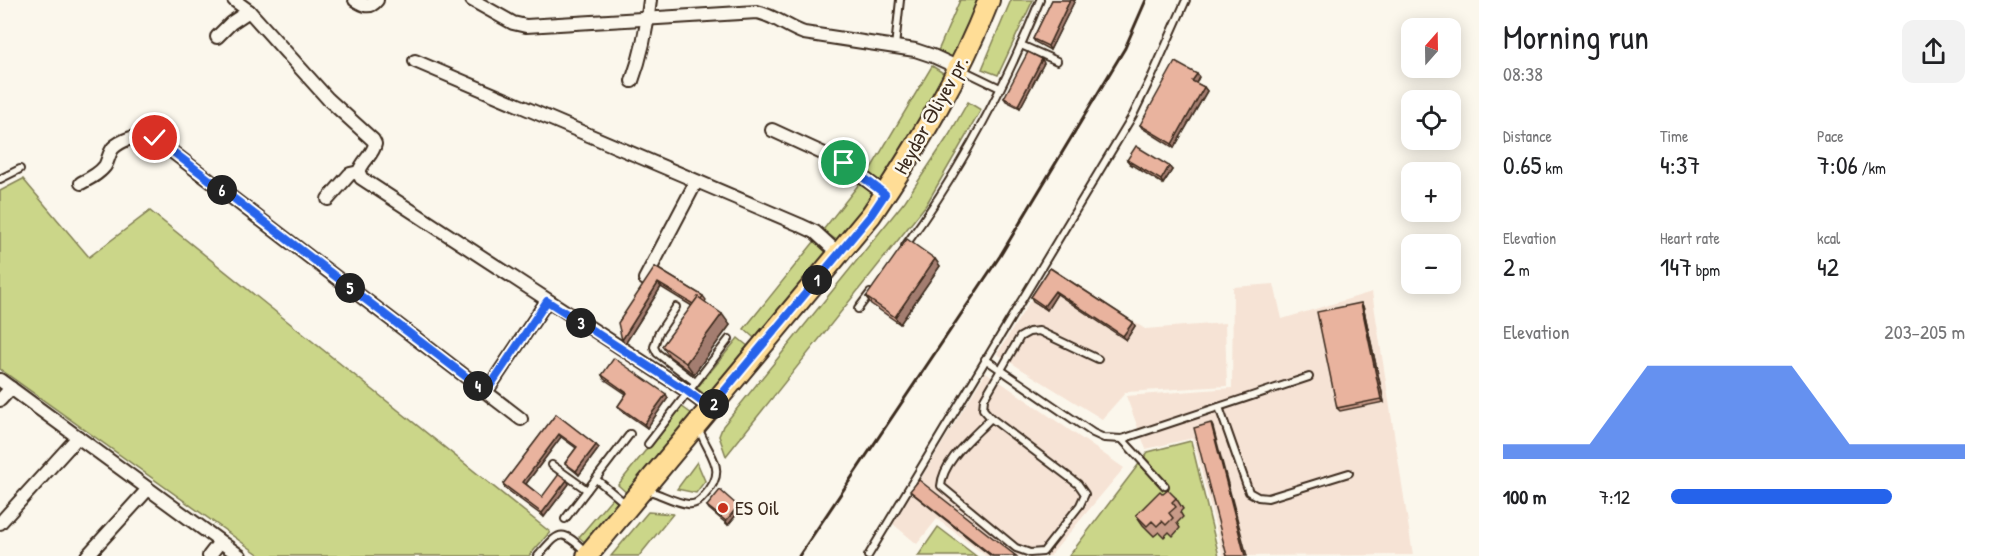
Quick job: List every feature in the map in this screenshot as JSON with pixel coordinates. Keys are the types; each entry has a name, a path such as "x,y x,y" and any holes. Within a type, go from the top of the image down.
{"main road":[{"name":"Heydər Əliyev pr.","path":"592,555 629,506 871,215 963,70 989,0"},
{"name":"Heydər Əliyev pr.","path":"592,555 653,492 879,220 915,163 999,0"}],"street":[{"path":"234,0 249,10 328,99 373,140 374,149 358,172"},
{"path":"356,0 368,6 377,0"},
{"path":"632,81 640,58 650,0"},
{"path":"475,1 513,23 526,26 757,12 767,14 794,30 804,33 915,50 963,70"},
{"path":"217,37 249,10"},
{"path":"415,61 800,225 815,232 839,254"},
{"path":"772,130 844,163 885,194"},
{"path":"81,183 97,175 116,146 140,135 149,134 521,419"},
{"path":"328,199 350,174 358,172"},
{"path":"358,172 362,177 547,301 691,387 710,408"},
{"path":"645,279 696,182"},
{"path":"486,392 547,301"},
{"path":"0,380 240,556"},
{"path":"0,400 11,388"},
{"path":"0,524 78,437"},
{"path":"87,556 148,489"},
{"path":"209,556 220,542"}],"lane":[{"path":"895,47 900,0"},
{"path":"899,254 963,158 1021,45 1040,0"},
{"path":"868,556 1133,115 1186,0"},
{"path":"1021,45 1057,61"},
{"path":"963,70 1000,88"},
{"path":"0,179 20,169"},
{"path":"858,309 872,291"},
{"path":"676,307 658,334 654,347 657,353 691,387"},
{"path":"991,418 947,465 941,486 1016,548 1030,553 1043,552 1080,505 1085,494 1078,484 991,418 983,409 984,399 1020,337 1029,332 1039,332 1098,359"},
{"path":"648,444 729,339"},
{"path":"985,359 1093,433 1104,438 1122,439 1309,377"},
{"path":"1219,407 1250,492 1268,498 1349,473"},
{"path":"565,519 630,434"},
{"path":"653,492 687,504 694,504 702,499 715,483 717,469 700,434"},
{"path":"1122,439 1165,486"},
{"path":"552,465 587,490"},
{"path":"596,479 629,506"},
{"path":"538,556 560,534 565,535 592,555"}],"shaded area":[{"path":"1051,267 1145,329 1225,323 1227,386 1126,392 1102,419 997,354"},
{"path":"1274,284 1282,319 1372,292 1413,555 1223,556 1193,438 1146,449 1126,396 1232,388 1233,287"},
{"path":"986,372 1124,468 1050,556 986,556 937,519 917,544 893,524"}],"green space":[{"path":"960,0 980,0 955,61 938,51"},
{"path":"1011,0 1033,0 998,75 982,69"},
{"path":"932,66 948,76 881,186 867,175"},
{"path":"968,102 981,110 926,205 726,456 719,436 723,426 905,201"},
{"path":"23,179 89,257 150,211 550,532 529,556 261,556 0,369 0,191"},
{"path":"859,184 874,194 839,242 823,230"},
{"path":"814,242 832,254 761,344 744,329"},
{"path":"738,338 755,352 713,402 697,388"},
{"path":"681,406 696,417 631,497 618,485"},
{"path":"1191,441 1219,556 1069,556 1148,452"},
{"path":"697,462 705,481 696,493 677,489"},
{"path":"612,498 622,506 588,545 579,537"},
{"path":"648,512 673,514 639,556 611,556"},
{"path":"938,527 976,556 918,556"}],"building":[{"path":"1052,0 1070,0 1048,46 1033,39"},
{"path":"1028,52 1042,59 1018,105 1004,98"},
{"path":"1175,62 1197,74 1192,81 1204,87 1172,144 1140,125"},
{"path":"1136,146 1169,166 1161,180 1127,160"},
{"path":"907,239 935,259 895,317 866,297"},
{"path":"655,267 703,296 701,299 698,297 693,304 658,283 622,340 618,323"},
{"path":"1050,268 1133,322 1123,336 1055,291 1044,306 1031,297"},
{"path":"698,297 722,314 686,363 662,346"},
{"path":"1361,303 1381,399 1337,408 1317,312"},
{"path":"614,358 666,394 644,424 618,406 627,393 602,375"},
{"path":"556,414 596,445 576,471 565,463 577,447 559,434 523,482 542,497 559,474 567,480 542,513 503,484"},
{"path":"1211,423 1245,556 1227,556 1194,428"},
{"path":"919,480 1016,556 993,556 910,491"},
{"path":"720,490 738,506 726,521 707,506"},
{"path":"1168,490 1176,498 1172,502 1176,507 1169,513 1173,518 1166,525 1162,521 1157,526 1152,521 1147,526 1136,515 1160,491 1163,494"}],"railway":[{"path":"799,556 1000,256 1125,48 1146,0"}],"place":[{"name":"ES Oil","path":"723,508"}],"route":[{"path":"155,138 486,392 547,301 710,408 871,215 885,194 844,163"}]}
